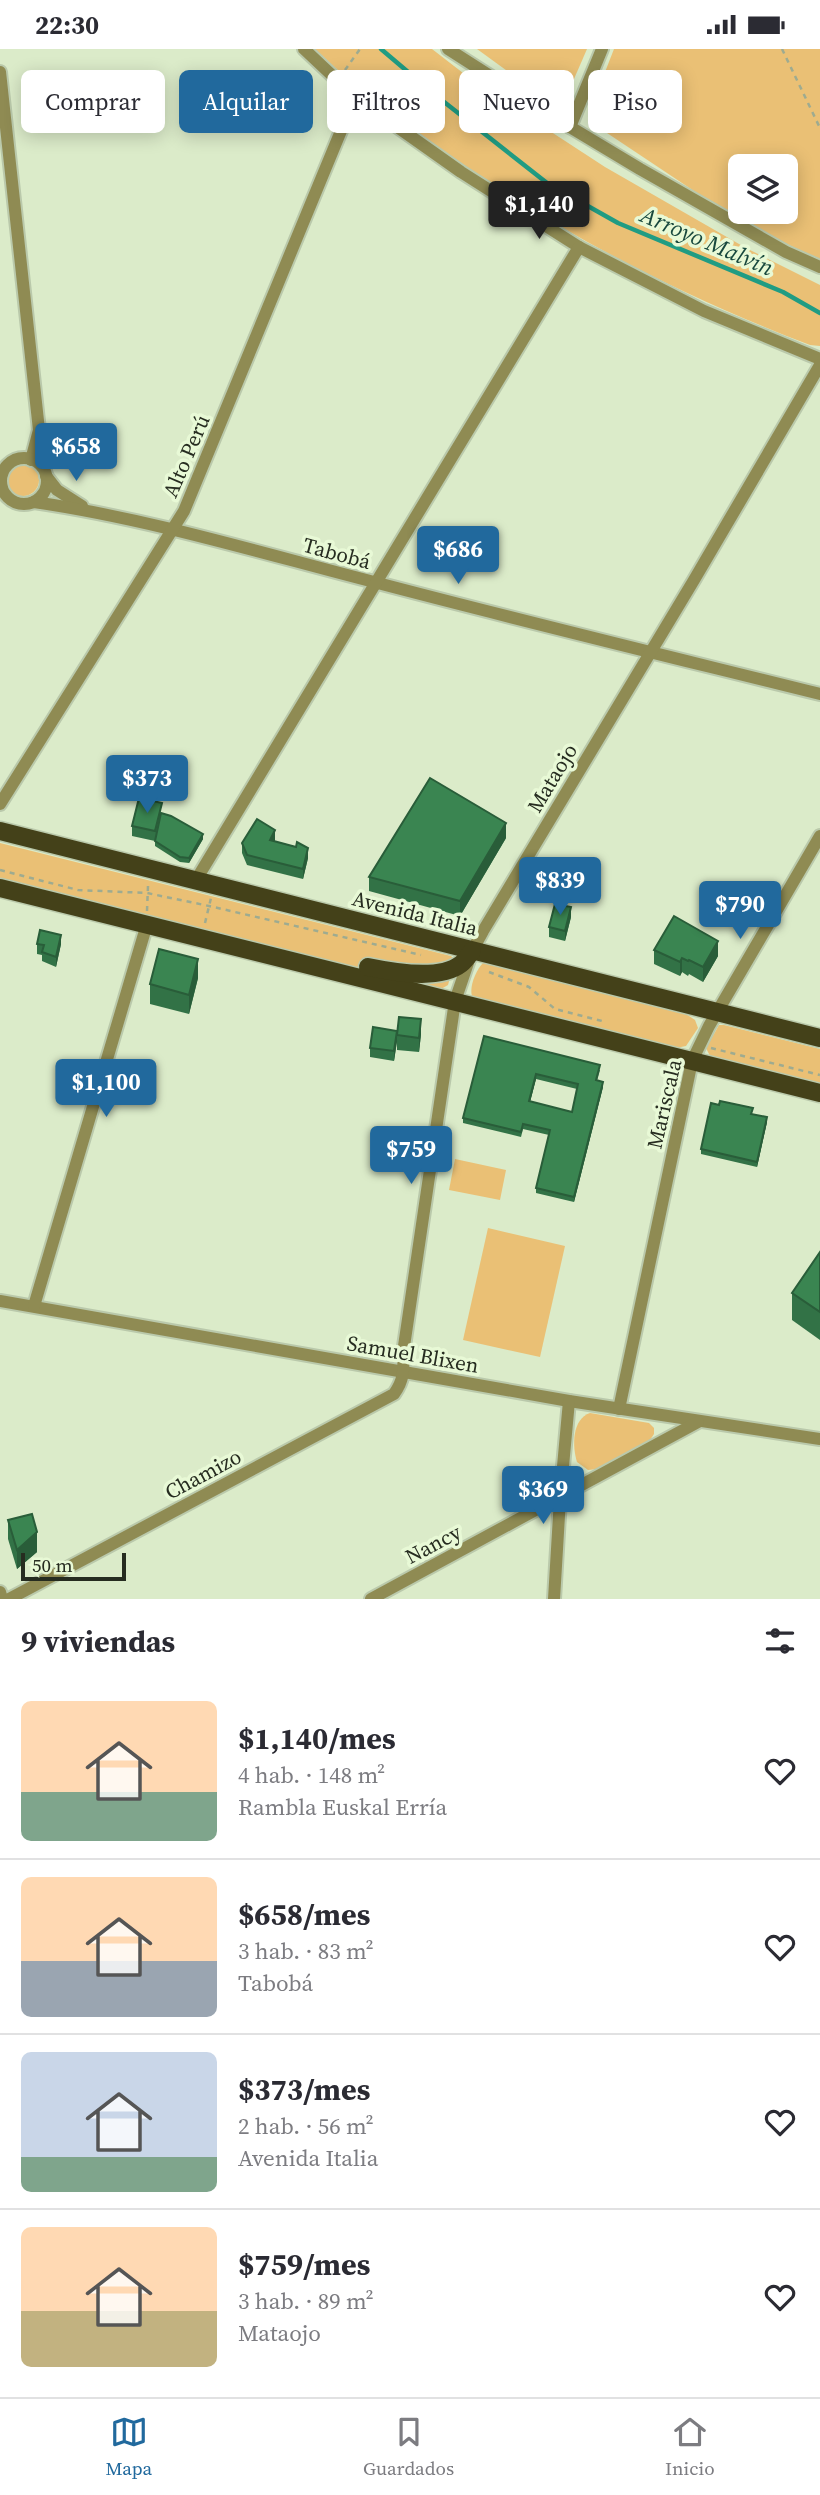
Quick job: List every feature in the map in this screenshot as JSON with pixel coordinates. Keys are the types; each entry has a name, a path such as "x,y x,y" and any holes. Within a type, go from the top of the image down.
{"main road":[{"name":"Avenida Italia","path":"0,831 820,1038"},
{"path":"0,887 820,1093"},
{"path":"292,960 329,957 400,974 422,974 448,970 461,964 472,951"}],"street":[{"path":"304,49 327,71"},
{"path":"448,49 481,70"},
{"path":"574,117 602,49"},
{"path":"0,72 39,430 31,460 18,459 2,470 3,490 10,500 0,510"},
{"path":"574,129 786,252 820,267"},
{"name":"Alto Perú","path":"0,804 184,511 340,133"},
{"path":"407,133 579,247 704,311 820,359"},
{"path":"196,880 579,247"},
{"name":"Mataojo","path":"404,1373 403,1353 455,1001 472,951 820,365"},
{"name":"Tabobá","path":"31,460 43,469 57,490 88,510"},
{"path":"34,502 45,491 46,476"},
{"name":"Tabobá","path":"10,500 22,504 34,502 88,510 174,529 375,583 820,694"},
{"name":"Mariscala","path":"619,1409 692,1061 717,1012 820,837"},
{"path":"34,1305 147,924"},
{"name":"Samuel Blixen","path":"0,1301 569,1401 820,1439"},
{"name":"Chamizo","path":"9,1599 394,1394 402,1384 404,1373"},
{"path":"554,1599 569,1401"},
{"name":"Nancy","path":"371,1599 698,1422"},
{"path":"0,1592 2,1599"}],"path":[{"path":"351,59 360,49"},
{"path":"782,49 820,128"},
{"path":"147,924 147,894 151,869"},
{"path":"201,938 214,885"}],"shaded area":[{"path":"315,49 432,49 459,70 459,133 553,133 605,167 746,248 820,285 820,346 810,345 760,325 661,281 521,203 419,133 445,133 445,70 338,70"},
{"path":"477,49 587,49 574,79 574,70 506,70"},
{"path":"614,49 820,49 820,260 745,224 798,224 798,154 728,154 728,214 607,133 682,133 682,70 606,70"},
{"path":"23,464 34,469 39,480 34,491 23,496 12,491 7,480 12,469"},
{"path":"0,843 451,956 455,960 448,985 441,989 321,961 0,879"},
{"path":"483,963 686,1014 695,1020 698,1028 686,1046 676,1048 477,999 472,996 471,988"},
{"path":"719,1025 820,1049 820,1085 710,1056 706,1048"},
{"path":"455,1159 506,1170 500,1200 449,1190"},
{"path":"488,1228 565,1246 540,1357 463,1340"},
{"path":"590,1413 649,1423 654,1428 654,1434 650,1440 597,1469 588,1470 577,1462 574,1441 580,1421"}],"building":[{"path":"430,778 506,823 460,901 369,877"},
{"path":"139,798 162,803 155,831 132,826"},
{"path":"161,813 203,834 189,858 180,857 155,841"},
{"path":"257,819 275,830 270,840 296,847 297,842 308,848 303,869 247,855 242,843"},
{"path":"555,904 571,907 565,931 549,927"},
{"path":"674,916 718,941 703,967 682,958 680,962 654,950"},
{"path":"40,930 61,935 56,957 42,952 44,945 37,944"},
{"path":"159,949 198,959 189,995 150,984"},
{"path":"399,1017 421,1019 419,1038 397,1035"},
{"path":"373,1027 397,1031 394,1051 370,1048"},
{"path":"484,1036 600,1065 596,1080 603,1082 574,1197 536,1188 550,1130 523,1124 521,1132 463,1118","holes":["536,1074 578,1084 572,1112 529,1101"]},
{"path":"720,1101 753,1108 751,1114 767,1117 757,1162 701,1149 711,1103 719,1105"},
{"path":"820,1252 820,1312 792,1293"},
{"path":"32,1514 37,1532 17,1550 8,1520"}],"waterway":[{"name":"Arroyo Malvín","path":"381,49 547,183 618,223 783,292 820,313"}]}
